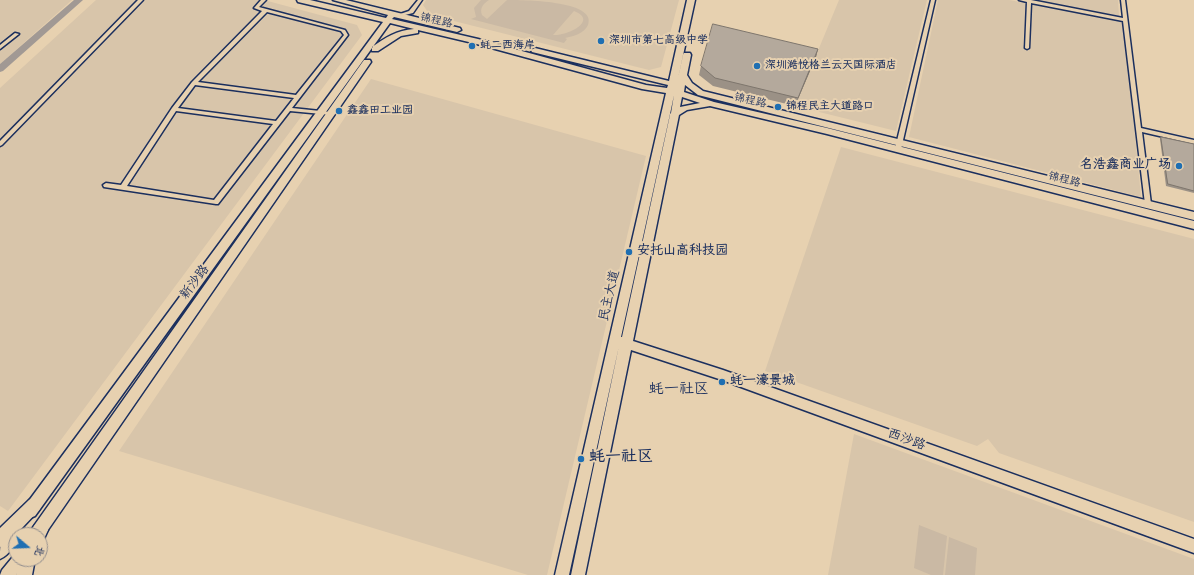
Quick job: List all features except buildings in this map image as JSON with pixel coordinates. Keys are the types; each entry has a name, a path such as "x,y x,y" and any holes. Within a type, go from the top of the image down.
{"main road":[{"name":"锦程路","path":"301,0 370,18 393,18 677,84 701,93 1194,225"},
{"name":"锦程路","path":"337,0 393,18 425,31 475,41 645,87 677,84 712,104 899,145 1194,216"},
{"name":"民主大道","path":"677,84 691,0"},
{"name":"民主大道","path":"578,575 622,341 671,109 698,0"},
{"path":"370,18 377,21 379,26 377,35"},
{"name":"新沙路","path":"42,527 377,35 393,18"},
{"name":"新沙路","path":"0,552 325,113 375,49 393,18"},
{"path":"375,49 392,36 403,32 425,31"},
{"path":"652,79 670,75 677,84"},
{"path":"645,87 660,94 671,109 712,104"},
{"name":"民主大道","path":"562,575 622,341"},
{"name":"西沙路","path":"622,341 724,375 1194,546"},
{"path":"0,539 34,505"}],"street":[{"path":"0,144 141,0"},
{"path":"106,185 216,202 346,35 343,30 256,8 264,0"},
{"path":"393,18 411,12 420,0"},
{"path":"899,145 933,0"},
{"path":"1020,0 1126,20"},
{"path":"1123,0 1148,204"},
{"path":"1027,48 1029,1"},
{"path":"123,187 174,109 194,83 266,10"},
{"path":"1,45 17,34"},
{"path":"194,83 298,97"},
{"path":"174,109 278,123"},
{"path":"288,109 325,113"},
{"path":"1139,129 1194,142"}],"shaded area":[{"path":"0,0 72,0 0,64"},
{"path":"96,0 264,0 357,25 362,35 8,511 0,506 0,88"},
{"name":"深圳市第七高级中学","path":"426,0 679,0 661,67 649,70 430,15 423,5"},
{"path":"481,0 489,0 484,4 481,10 482,15 487,19 507,0 527,0 556,3 570,6 581,11 588,17 588,25 581,33 565,38 567,39 564,43 471,19 476,17 474,8","holes":["574,11 581,15 583,19 582,23 578,27 566,33 553,35"]},
{"path":"839,0 927,0 896,131 795,106"},
{"path":"938,0 1009,0 1026,3 1023,45 1029,47 1031,3 1124,21 1141,197 909,137"},
{"path":"1035,0 1118,0 1119,16"},
{"path":"371,79 646,156 547,575 528,575 119,451"},
{"path":"841,147 1194,239 1194,522 999,453 988,439 977,446 765,371"},
{"path":"854,434 1194,559 1194,575 828,575"},
{"path":"919,525 947,536 943,575 931,575 914,568"},
{"path":"949,537 977,548 975,575 945,575"}],"waterway":[{"path":"0,69 79,0"}],"place":[{"name":"深圳市第七高级中学","path":"601,41"},
{"name":"蚝二西海岸","path":"472,46"},
{"name":"深圳澔悦格兰云天国际酒店","path":"757,66"},
{"name":"锦程民主大道路口","path":"778,107"},
{"name":"鑫鑫田工业园","path":"339,111"},
{"name":"名浩鑫商业广场","path":"1179,166"},
{"name":"安托山高科技园","path":"629,252"},
{"name":"蚝一濠景城","path":"722,382"},
{"name":"蚝一社区","path":"581,459"}],"district":[{"name":"蚝一社区","path":"679,391"}]}
